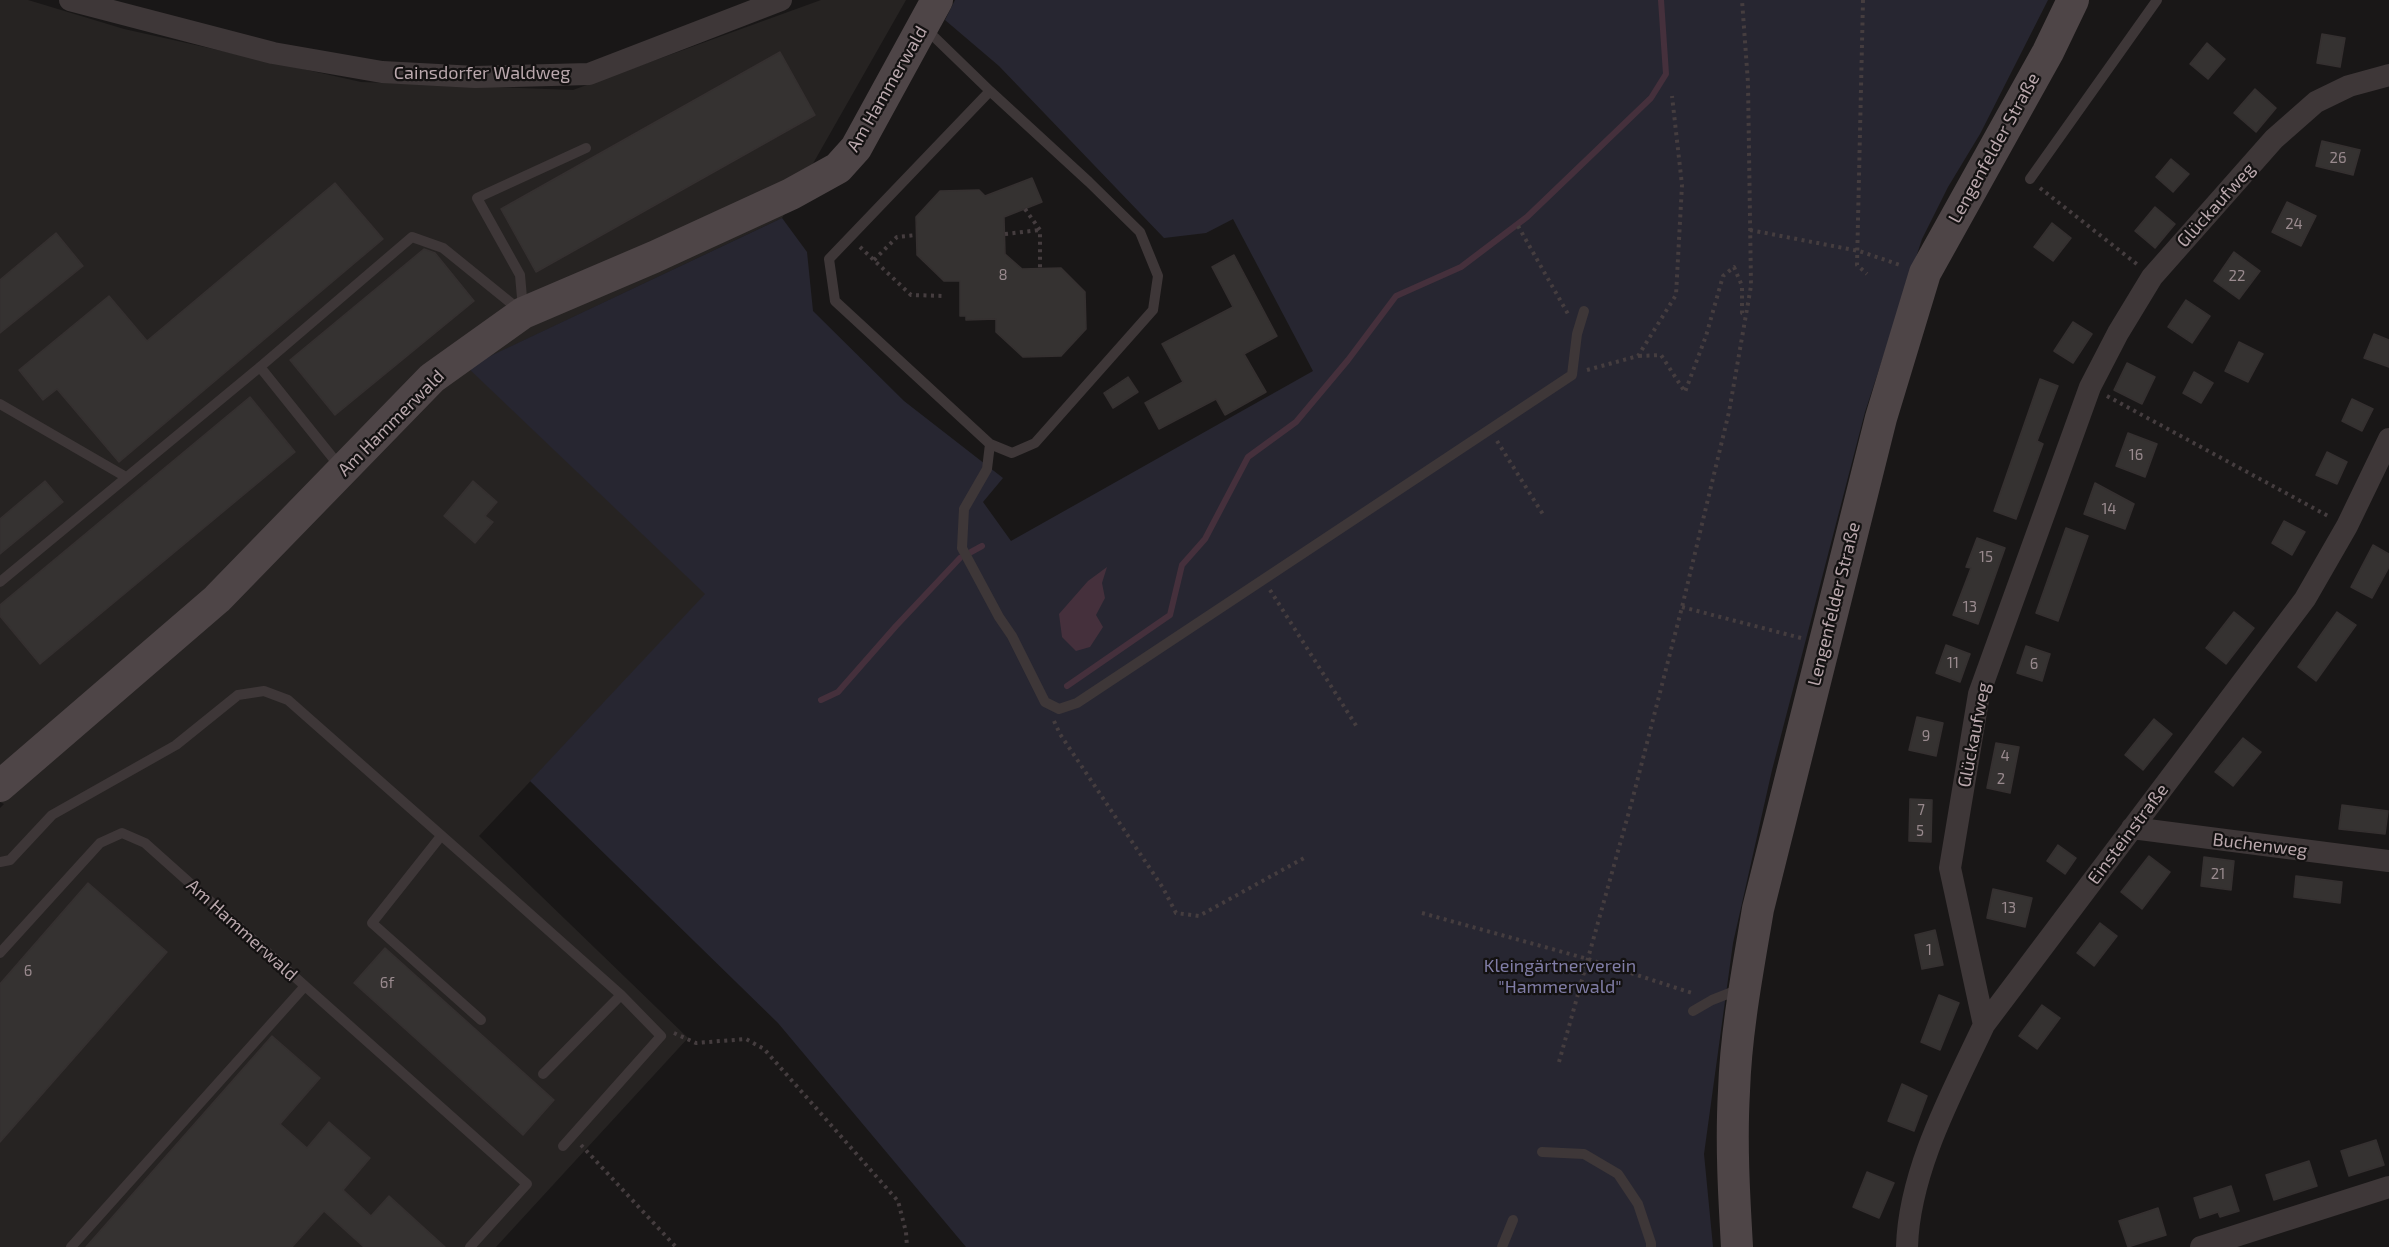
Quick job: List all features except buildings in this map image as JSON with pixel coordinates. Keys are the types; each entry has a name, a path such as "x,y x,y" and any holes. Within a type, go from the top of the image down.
{"main road":[{"name":"Lengenfelder Straße","path":"1737,1247 1732,1156 1734,1089 1745,987 1758,909 1881,418 1925,273 2048,52 2073,0"},
{"name":"Am Hammerwald","path":"1,782 217,599 432,378 524,313 791,194 838,168 856,148 931,14"}],"street":[{"name":"Cainsdorfer Waldweg","path":"70,0 273,53 382,72 475,77 589,74 782,0"},
{"name":"Glückaufweg","path":"1984,1025 1950,868 1979,694 2090,387 2118,333 2152,277 2274,139 2316,102 2349,86 2389,75"},
{"name":"Einsteinstraße","path":"1907,1247 1911,1213 1923,1165 1984,1025 2305,600 2347,526 2389,439"},
{"name":"Buchenweg","path":"2132,828 2389,861"},
{"path":"2201,1247 2389,1187"}],"lane":[{"path":"2030,179 2157,0"},
{"path":"931,14 990,92 1140,232 1158,276 1153,310 1035,443 1012,453 990,444 835,300 829,259 990,92"},
{"path":"524,313 520,275 477,198 586,148"},
{"path":"0,582 260,367 412,237 443,248 524,313"},
{"path":"990,444 987,469 964,509 962,548 999,617 1012,636 1045,702 1059,709 1077,703 1572,375 1577,334 1584,312"},
{"path":"260,367 343,470"},
{"path":"0,404 126,477"},
{"path":"0,862 10,860 52,815 176,745 238,695 264,691 288,700 621,995 661,1036 563,1146"},
{"name":"Am Hammerwald","path":"0,953 100,843 122,833 145,843 305,986 71,1247"},
{"path":"441,836 372,923 481,1020"},
{"path":"305,986 527,1184 470,1247"},
{"path":"1693,1011 1712,1000 1745,987"},
{"path":"543,1074 621,995"},
{"path":"1542,1152 1584,1154 1618,1174 1638,1204 1652,1243 1651,1247"},
{"path":"1502,1247 1513,1220"}],"path":[{"path":"1559,1062 1682,607 1729,412 1751,286 1748,83 1742,0"},
{"path":"1863,0 1857,265 1867,274"},
{"path":"1638,356 1676,295 1682,185 1672,96"},
{"path":"2030,179 2152,277"},
{"path":"1025,209 1040,230 1040,269"},
{"path":"1518,226 1562,300 1577,334"},
{"path":"1005,234 1040,230"},
{"path":"1750,230 1859,251 1900,266"},
{"path":"874,260 897,237 916,235"},
{"path":"849,237 911,295 945,296"},
{"path":"1572,375 1638,356 1661,355 1685,392 1706,336 1723,276 1734,267 1742,286 1742,313 1746,314"},
{"path":"2090,387 2347,526"},
{"path":"1490,431 1544,516"},
{"path":"1262,580 1357,727"},
{"path":"1682,607 1800,638 1823,647"},
{"path":"1045,702 1060,734 1163,888 1176,913 1199,916 1304,858"},
{"path":"1422,913 1588,959 1712,1000"},
{"path":"661,1036 673,1033 696,1043 746,1039 764,1049 898,1201 906,1232 907,1247"},
{"path":"573,1135 676,1247"}],"shaded area":[{"path":"0,0 28,0 124,29 361,82 573,90 821,0 906,0 782,218 468,367 706,594 479,836 688,1038 496,1247 0,1247 0,808 4,804 0,802"},
{"path":"1107,567 1102,583 1105,598 1096,615 1103,627 1090,647 1076,651 1062,637 1059,614 1088,581"}],"green space":[{"name":"Kleingärtnerverein \"Hammerwald\"","path":"955,0 2048,0 1980,134 1948,187 1922,239 1865,412 1772,770 1733,943 1704,1154 1713,1247 966,1247 778,1023 530,781 705,594 467,367 782,218 807,252 813,311 904,401 1003,478 983,502 1011,541 1313,371 1233,219 1206,233 1164,238 999,66 945,20"}],"waterway":[{"path":"1067,686 1170,615 1182,565 1205,539 1248,457 1296,422 1348,360 1396,296 1461,267 1527,217 1651,98 1666,74 1661,0"},
{"path":"971,552 982,546"},
{"path":"821,700 838,692 960,558"}]}
